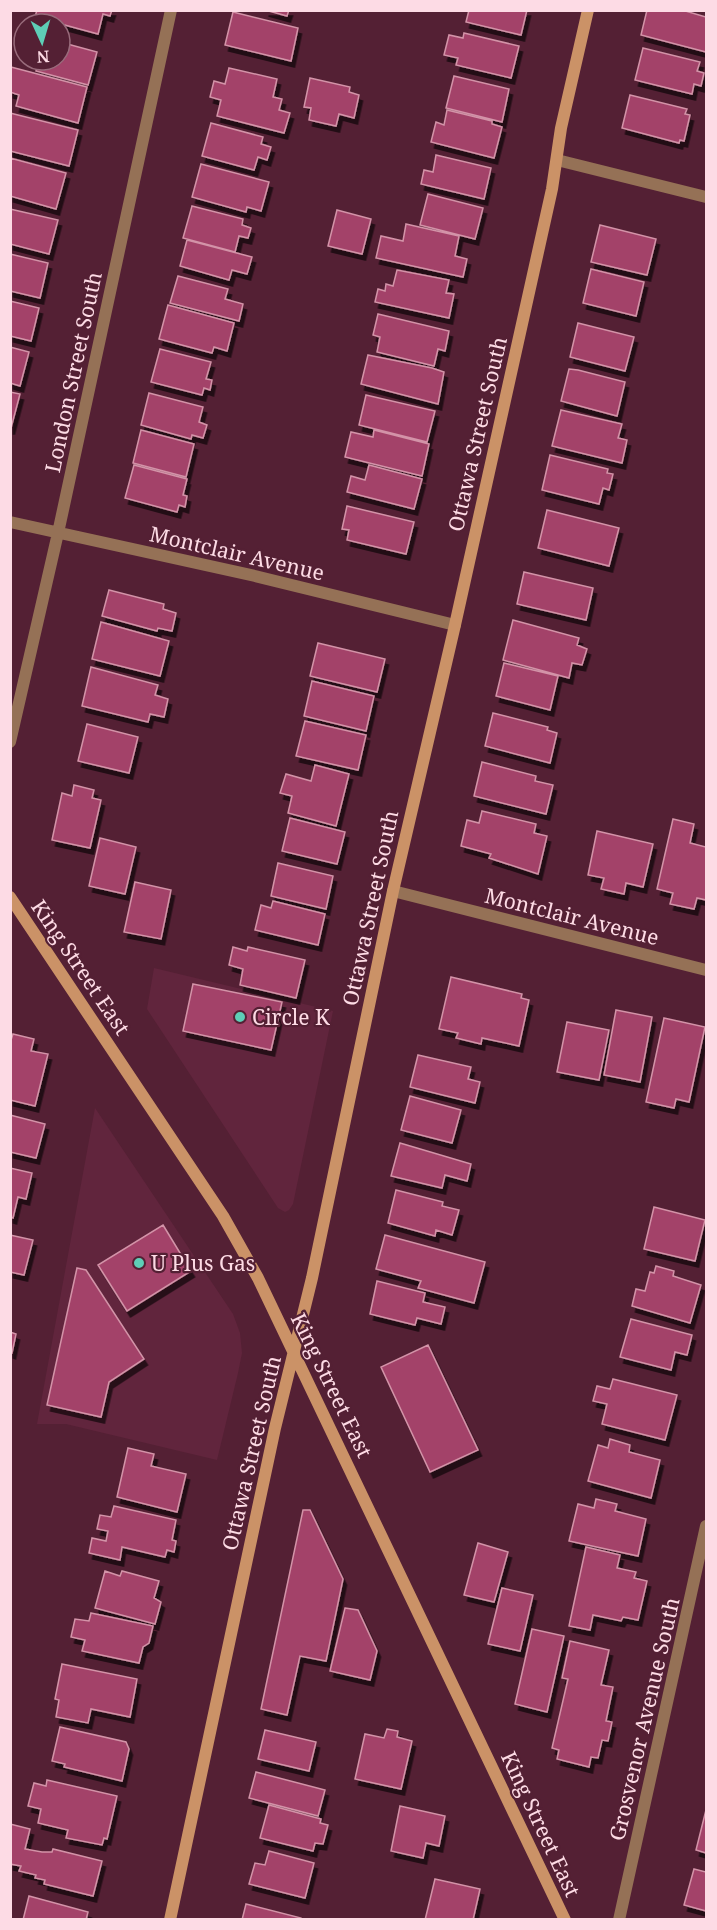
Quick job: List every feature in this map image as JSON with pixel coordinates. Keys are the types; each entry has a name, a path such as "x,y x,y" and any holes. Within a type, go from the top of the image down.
{"main road":[{"name":"Ottawa Street South","path":"170,1920 273,1439 314,1267 393,891 552,189 561,128 588,10"},
{"name":"King Street East","path":"10,897 223,1216 258,1278 294,1349 565,1920"}],"street":[{"name":"London Street South","path":"10,742 58,533 171,10"},
{"path":"557,160 706,197"},
{"name":"Montclair Avenue","path":"10,522 255,576 455,625"},
{"name":"Montclair Avenue","path":"393,891 706,970"},
{"name":"Grosvenor Avenue South","path":"619,1920 706,1526"}],"shaded area":[{"path":"154,968 333,1011 293,1204 289,1210 285,1212 278,1208 147,1009"},
{"path":"95,1108 233,1314 240,1333 242,1353 217,1460 66,1424 37,1424"}],"building":[{"path":"37,10 112,10 110,16 103,14 98,34 72,27 72,12 36,12"},
{"path":"265,10 289,10 287,16"},
{"path":"469,10 527,10 521,35 466,22"},
{"path":"647,10 682,10 706,17 706,52 641,35"},
{"path":"233,12 298,28 291,61 225,45"},
{"path":"464,33 519,46 511,78 456,65 458,58 444,55 449,35 463,38"},
{"path":"72,45 97,52 88,85 40,72 72,72"},
{"path":"643,48 700,62 697,71 704,73 701,86 694,84 692,94 635,80"},
{"path":"11,67 12,72 30,72 87,87 78,123 16,106 19,95 10,92"},
{"path":"229,68 277,79 273,97 282,99 279,110 290,113 284,133 217,116 221,100 210,97 214,81 225,84"},
{"path":"454,76 509,89 502,122 446,108"},
{"path":"310,78 350,87 349,92 359,95 354,118 339,114 336,126 309,120 311,108 304,107"},
{"path":"630,95 687,109 685,114 690,115 684,141 680,140 679,143 622,128"},
{"path":"447,110 492,121 492,124 502,127 494,158 431,142 436,122 444,125"},
{"path":"10,113 78,130 69,166 10,151"},
{"path":"211,123 263,137 261,144 271,147 267,160 258,157 254,170 202,156"},
{"path":"436,155 491,168 484,199 421,184 424,170 433,172"},
{"path":"10,158 66,173 56,209 10,196"},
{"path":"201,164 269,182 261,211 247,207 246,212 192,197"},
{"path":"428,194 483,208 475,239 420,225"},
{"path":"192,206 243,219 242,225 251,228 248,238 239,236 235,252 183,238"},
{"path":"10,209 58,220 49,254 10,244"},
{"path":"337,210 371,219 362,254 328,246"},
{"path":"406,224 459,236 455,256 467,259 463,277 376,258 381,236 403,241"},
{"path":"600,225 656,239 647,275 591,262"},
{"path":"187,240 252,257 247,274 232,270 229,280 180,266"},
{"path":"10,254 48,263 40,298 10,291"},
{"path":"591,269 644,282 636,316 583,303"},
{"path":"397,270 449,280 446,293 454,294 449,318 375,302 378,289 385,291 386,284 393,286"},
{"path":"178,276 228,289 225,299 243,304 239,321 170,303"},
{"path":"10,301 39,308 31,341 10,336"},
{"path":"168,305 234,323 227,351 214,347 212,353 159,339"},
{"path":"378,314 449,331 445,351 438,349 434,366 377,352 380,337 373,335"},
{"path":"578,323 634,337 625,371 570,357"},
{"path":"10,347 29,352 20,386 10,383"},
{"path":"160,349 211,362 206,379 212,380 210,390 204,388 202,395 151,382"},
{"path":"368,355 444,372 438,404 361,384"},
{"path":"569,369 625,382 617,416 561,401"},
{"path":"10,392 20,394 11,428 10,428"},
{"path":"149,393 203,407 199,422 207,425 203,438 192,435 191,439 141,425"},
{"path":"366,395 435,411 427,442 359,425"},
{"path":"561,410 622,424 618,438 627,440 622,463 552,446"},
{"path":"141,430 194,444 186,477 133,463"},
{"path":"374,430 429,444 422,476 345,457 351,432 373,437"},
{"path":"550,455 608,469 607,473 613,474 609,490 603,488 599,504 542,490"},
{"path":"134,465 187,479 183,495 187,496 185,507 179,505 177,512 125,498"},
{"path":"369,465 422,479 414,509 347,492 351,476 365,480"},
{"path":"347,506 414,522 406,554 347,540 349,530 342,529"},
{"path":"547,510 619,528 609,566 538,548"},
{"path":"524,572 593,588 586,620 517,604"},
{"path":"109,590 164,604 163,609 176,613 172,631 158,628 157,631 102,616"},
{"path":"513,620 579,638 577,645 587,649 582,665 572,663 569,678 503,660"},
{"path":"101,622 169,641 160,676 92,659"},
{"path":"318,643 385,659 377,692 310,676"},
{"path":"504,663 558,676 550,710 496,696"},
{"path":"91,667 158,685 155,695 168,699 164,717 150,714 148,722 82,706"},
{"path":"312,681 374,696 366,731 304,716"},
{"path":"493,713 548,727 547,730 557,733 550,763 485,746"},
{"path":"305,721 366,735 358,770 296,756"},
{"path":"87,724 138,737 129,773 78,761"},
{"path":"482,762 536,776 535,781 553,785 546,814 474,796"},
{"path":"315,765 349,774 336,826 288,813 292,796 280,793 286,774 311,781"},
{"path":"74,785 94,790 92,798 101,800 90,848 52,840 62,793 72,796"},
{"path":"482,811 536,824 534,833 547,836 538,874 489,858 491,854 461,846 467,820 479,823"},
{"path":"290,818 345,832 337,864 282,851"},
{"path":"673,819 694,824 690,843 706,847 706,900 697,898 694,909 670,904 673,893 657,889"},
{"path":"597,831 653,844 643,887 626,883 624,894 601,889 604,878 588,875"},
{"path":"100,838 136,847 125,894 89,886"},
{"path":"278,863 333,876 326,909 271,896"},
{"path":"135,882 171,890 161,939 124,932"},
{"path":"273,901 325,914 318,945 255,930 261,905 271,908"},
{"path":"233,947 247,951 248,947 305,960 296,998 240,985 243,969 229,965"},
{"path":"451,977 522,994 521,998 529,1000 519,1046 482,1038 481,1044 456,1038 458,1033 439,1029"},
{"path":"193,984 282,1002 271,1050 183,1031"},
{"path":"616,1010 652,1017 640,1082 604,1075"},
{"path":"664,1018 705,1027 689,1102 676,1099 674,1108 646,1102"},
{"path":"567,1022 609,1030 599,1080 557,1072"},
{"path":"13,1034 34,1039 31,1051 48,1054 35,1106 10,1100 10,1043"},
{"path":"418,1055 471,1067 468,1079 480,1082 475,1103 410,1087"},
{"path":"410,1096 461,1110 452,1143 401,1130"},
{"path":"10,1115 45,1124 36,1158 10,1152"},
{"path":"400,1143 471,1164 467,1181 445,1175 442,1188 391,1176"},
{"path":"10,1168 32,1173 26,1199 18,1197 13,1218 10,1217"},
{"path":"396,1190 443,1202 442,1206 459,1210 452,1235 436,1230 435,1236 388,1223"},
{"path":"654,1207 705,1220 695,1261 644,1249"},
{"path":"163,1225 191,1271 127,1311 98,1265"},
{"path":"10,1235 33,1240 24,1275 10,1272"},
{"path":"385,1235 485,1262 474,1303 418,1288 421,1281 376,1269"},
{"path":"656,1266 674,1271 673,1276 701,1285 690,1323 632,1306 636,1289 645,1291 650,1272 654,1273"},
{"path":"77,1268 86,1270 144,1359 109,1382 101,1417 47,1405"},
{"path":"377,1281 425,1293 423,1302 445,1307 441,1324 417,1318 415,1325 370,1314"},
{"path":"631,1319 692,1335 687,1355 675,1352 671,1370 620,1357"},
{"path":"10,1332 16,1334 12,1353 10,1352"},
{"path":"428,1345 478,1450 430,1472 381,1367"},
{"path":"613,1379 677,1395 665,1440 602,1424 607,1404 593,1401 597,1386 610,1389"},
{"path":"610,1439 630,1445 629,1452 660,1460 651,1498 588,1481 598,1445 608,1448"},
{"path":"128,1448 154,1454 151,1466 186,1474 177,1512 117,1497"},
{"path":"596,1499 617,1504 615,1511 646,1519 638,1556 569,1541 578,1504 594,1508"},
{"path":"114,1506 176,1520 172,1540 176,1541 174,1552 167,1550 165,1557 122,1547 120,1560 89,1553 92,1538 106,1541 108,1531 97,1529 100,1515 111,1517"},
{"path":"303,1510 310,1510 343,1579 326,1661 300,1656 287,1715 261,1709"},
{"path":"478,1543 508,1552 494,1602 464,1595"},
{"path":"586,1547 620,1555 617,1568 636,1572 634,1578 647,1581 638,1620 623,1617 621,1621 593,1615 590,1630 569,1626"},
{"path":"105,1571 120,1576 122,1571 159,1581 154,1598 161,1602 155,1624 95,1608"},
{"path":"502,1588 533,1595 520,1651 488,1644"},
{"path":"345,1608 358,1610 377,1651 370,1680 330,1671"},
{"path":"91,1613 153,1626 149,1643 143,1647 139,1663 82,1651 85,1640 71,1637 75,1619 89,1621"},
{"path":"532,1629 564,1636 547,1712 515,1704"},
{"path":"570,1641 609,1650 601,1685 613,1687 606,1721 612,1722 608,1741 602,1740 598,1758 591,1757 589,1767 557,1759 559,1750 552,1748 568,1679 562,1678"},
{"path":"62,1664 137,1679 130,1717 91,1709 88,1723 56,1717 59,1700 55,1699"},
{"path":"60,1727 126,1742 129,1749 122,1781 64,1767 65,1764 52,1761"},
{"path":"387,1729 398,1731 397,1737 412,1741 401,1789 355,1779 365,1734 384,1738"},
{"path":"265,1730 316,1742 309,1771 258,1759"},
{"path":"256,1772 325,1790 318,1816 249,1798"},
{"path":"47,1780 117,1796 107,1839 104,1838 102,1845 66,1838 68,1830 38,1823 41,1809 28,1806 34,1783 46,1786"},
{"path":"269,1805 321,1819 320,1823 328,1825 323,1844 315,1843 313,1851 260,1838"},
{"path":"400,1806 445,1816 439,1846 426,1843 423,1858 391,1851"},
{"path":"706,1810 706,1853 696,1850"},
{"path":"10,1824 30,1829 25,1849 52,1852 53,1849 102,1861 93,1896 44,1884 45,1880 19,1871 21,1866 10,1864"},
{"path":"269,1851 314,1863 305,1898 249,1884 255,1863 265,1865"},
{"path":"694,1869 706,1872 706,1911 684,1905"},
{"path":"435,1879 480,1889 473,1920 425,1920"},
{"path":"29,1896 88,1912 86,1920 23,1920"},
{"path":"246,1904 301,1918 301,1920 242,1920"}],"place":[{"name":"Circle K","path":"240,1017"},
{"name":"U Plus Gas","path":"139,1263"}]}
